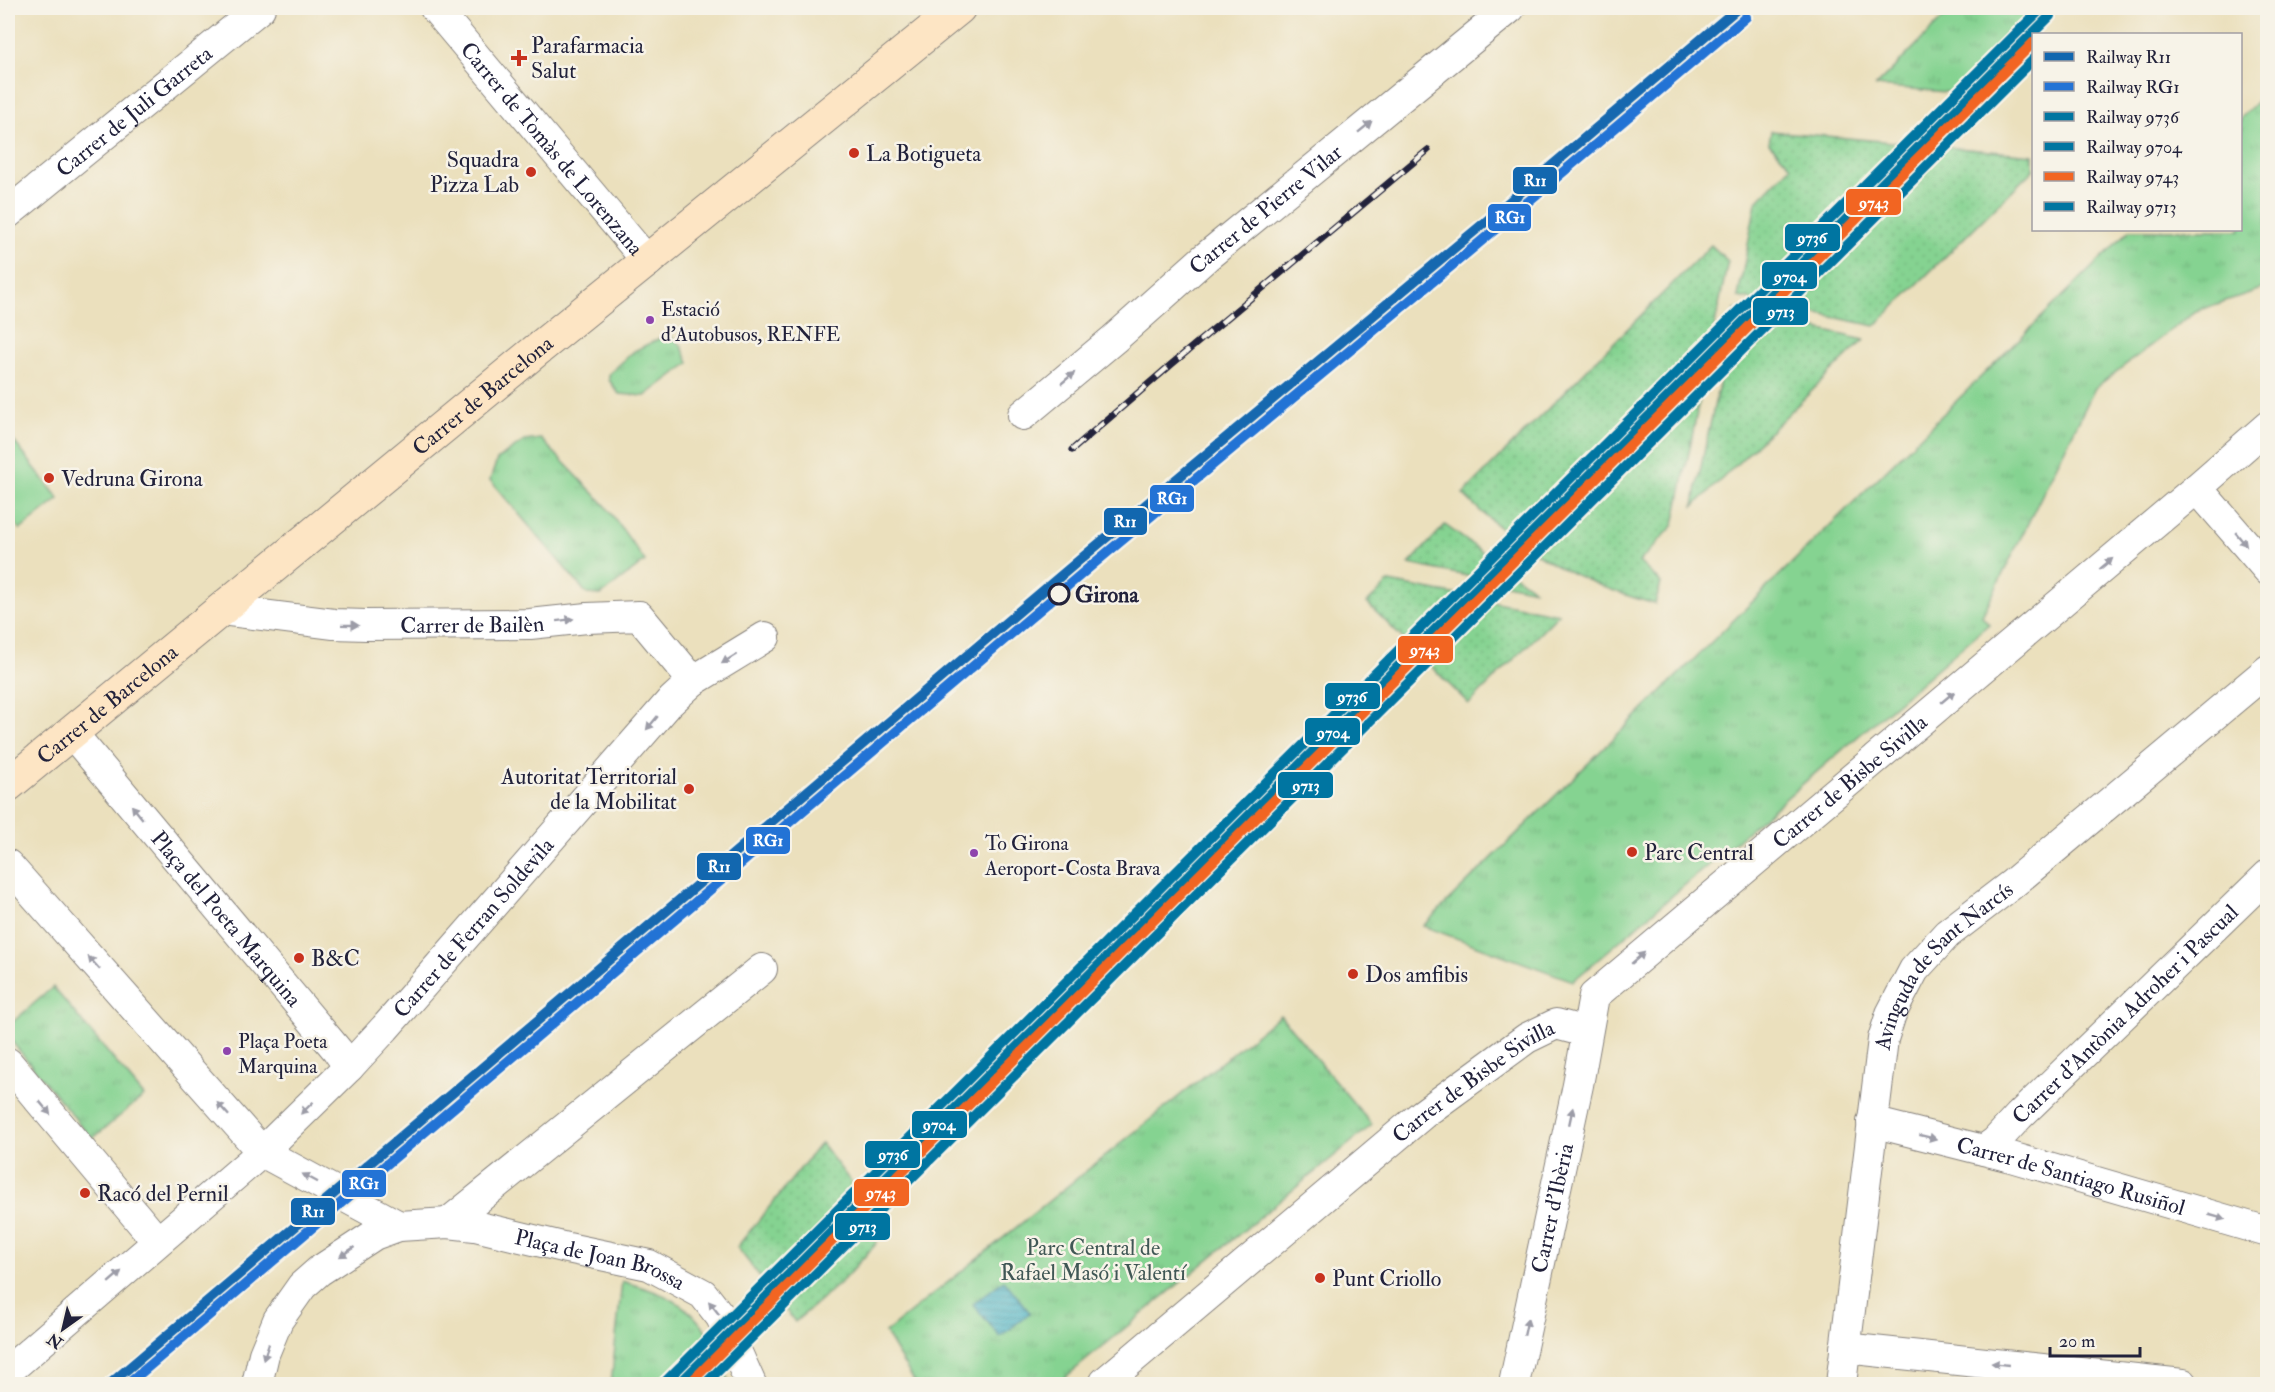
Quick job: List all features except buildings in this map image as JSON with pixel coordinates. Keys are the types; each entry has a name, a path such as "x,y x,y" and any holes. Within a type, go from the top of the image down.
{"main road":[{"name":"Carrer de Barcelona","path":"8,785 533,353 959,8"}],"street":[{"name":"Carrer de Juli Garreta","path":"8,213 260,8"},
{"name":"Carrer de Tomàs de Lorenzana","path":"435,8 648,262"},
{"name":"Carrer de Pierre Vilar","path":"1023,415 1114,339 1206,257 1510,8"},
{"name":"Carrer de Bisbe Sivilla","path":"1105,1382 1423,1114 1527,1038 1556,1024 1586,1032 1594,996 2268,426"},
{"path":"2197,488 2268,570"},
{"name":"Carrer de Bailèn","path":"221,610 356,625 530,624 587,618 639,616 693,681"},
{"name":"Carrer de Ferran Soldevila","path":"349,1067 669,703 693,681 765,637"},
{"name":"Avinguda de Sant Narcís","path":"1841,1384 1883,1040 1891,1014 1914,970 1947,934 2011,885 2268,670"},
{"name":"Plaça del Poeta Marquina","path":"71,732 349,1067"},
{"path":"8,865 262,1152 399,1226"},
{"name":"Carrer d'Antònia Adroher i Pascual","path":"1984,1150 1995,1142 2019,1116 2268,875"},
{"path":"448,1222 762,969"},
{"name":"Carrer d'Ibèria","path":"1514,1384 1578,1085 1586,1032"},
{"path":"8,1063 157,1241"},
{"path":"8,1371 262,1152 349,1067"},
{"name":"Carrer de Santiago Rusiñol","path":"1872,1122 1984,1150 2268,1232"},
{"name":"Plaça de Joan Brossa","path":"257,1384 264,1354 278,1320 302,1286 320,1271 374,1235 399,1226 448,1222 649,1264 703,1294 721,1317 750,1382"},
{"path":"1845,1348 2183,1384"}],"green space":[{"path":"1953,8 2019,8 2038,27 1968,94 1876,86"},
{"name":"Parc Central","path":"2267,91 2267,287 2196,311 2095,388 1982,616 1989,624 1573,981 1423,926 2129,231 2242,231 2242,117"},
{"path":"1771,131 2032,155 2032,171 1875,326 1738,297 1756,202 1791,166 1769,143"},
{"path":"1711,245 1728,261 1674,525 1639,562 1661,583 1655,604 1601,586 1551,562 1505,532 1463,494"},
{"path":"1735,310 1864,340 1694,506 1697,485"},
{"path":"668,334 681,345 689,363 645,396 619,394 609,380 609,374 634,351"},
{"path":"9,435 59,499 20,530 8,513"},
{"path":"541,439 605,505 645,561 601,595 587,594 490,480 497,460 524,441"},
{"path":"1445,525 1535,590 1409,564"},
{"path":"1389,582 1559,614 1469,704 1367,603"},
{"path":"53,987 144,1096 92,1139 8,1037 8,1026"},
{"name":"Parc Central de Rafael Masó i Valentí","path":"1280,1015 1372,1125 1057,1384 916,1384 885,1333"},
{"path":"821,1143 883,1224 875,1245 843,1280 795,1322 737,1247"},
{"path":"622,1281 654,1291 672,1300 696,1318 720,1355 729,1384 611,1384"}],"water":[{"path":"1004,1280 1030,1313 1000,1337 973,1304"}],"railway":[{"path":"1072,450 1428,150"}],"rail line":[{"name":"R11","path":"110,1384 1083,557 1738,8"},
{"name":"9736","path":"663,1384 2042,8"},
{"name":"9704","path":"2033,33 2050,16"},
{"name":"RG1","path":"128,1384 1091,566 1746,17"},
{"name":"9704","path":"679,1384 2032,34"},
{"name":"9743","path":"689,1384 2032,44"},
{"name":"9713","path":"705,1384 2032,61"}],"place":[{"name":"Parafarmacia Salut","path":"519,58"},
{"name":"La Botigueta","path":"854,153"},
{"name":"Squadra Pizza Lab","path":"531,172"},
{"name":"Estació d'Autobusos, RENFE","path":"650,320"},
{"name":"Vedruna Girona","path":"49,478"},
{"name":"Girona","path":"1059,594"},
{"name":"Autoritat Territorial de la Mobilitat","path":"689,789"},
{"name":"Parc Central","path":"1632,852"},
{"name":"To Girona Aeroport-Costa Brava","path":"974,853"},
{"name":"B&C","path":"299,958"},
{"name":"Dos amfibis","path":"1353,974"},
{"name":"Plaça Poeta Marquina","path":"227,1051"},
{"name":"Racó del Pernil","path":"85,1193"},
{"name":"Punt Criollo","path":"1320,1278"}]}
